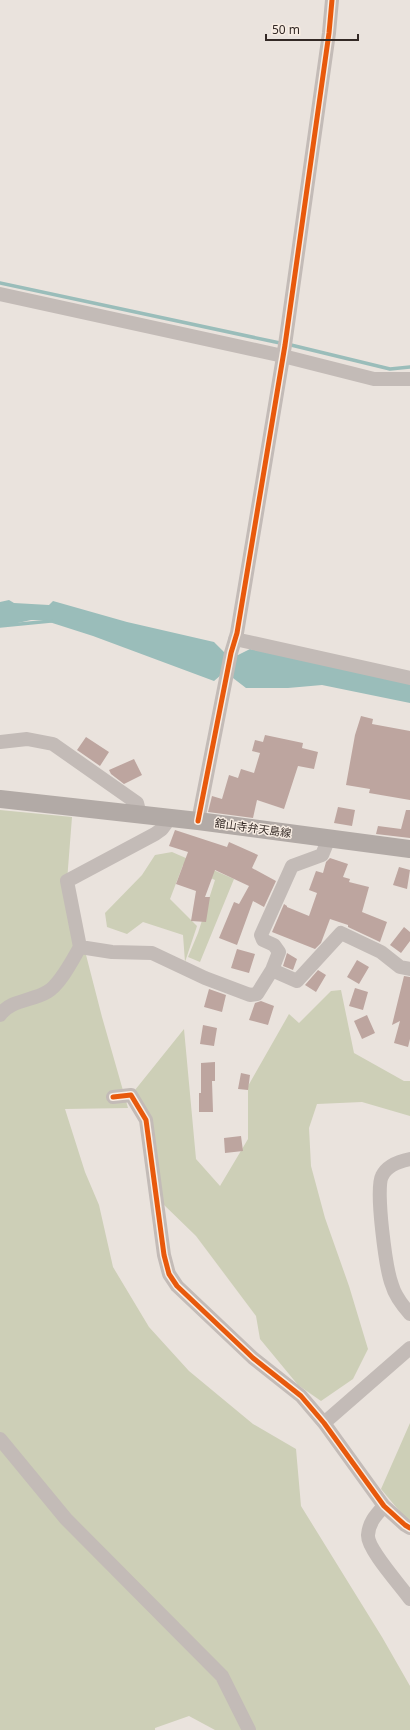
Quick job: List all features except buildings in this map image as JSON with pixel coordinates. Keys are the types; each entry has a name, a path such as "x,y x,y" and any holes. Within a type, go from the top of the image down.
{"main road":[{"name":"舘山寺弁天島線","path":"0,799 198,821 410,849"}],"street":[{"path":"198,821 226,677 235,639 282,356 329,33 332,0"},
{"path":"0,294 282,356 374,379 410,379"},
{"path":"235,639 410,678"},
{"path":"0,742 36,739 61,748 137,803 140,815"},
{"path":"0,1015 5,1008 49,992 65,972 80,947 67,881 155,834 162,829 170,818"},
{"path":"80,947 112,952 152,953 199,975 250,995 257,994 272,970 279,952 274,945 263,940 261,935 292,866 322,856 329,838"},
{"path":"272,970 297,981 342,932 381,952 400,967 410,969"},
{"path":"112,1096 131,1095 146,1120 164,1255 169,1274 177,1286 253,1358 301,1396 324,1424 384,1506 410,1528"},
{"path":"410,1158 394,1164 382,1175 379,1191 388,1266 392,1286 402,1305 410,1314"},
{"path":"324,1424 410,1348"},
{"path":"0,1439 66,1519 222,1676 249,1730"},
{"path":"384,1506 371,1521 368,1537 372,1549 410,1599"}],"green space":[{"path":"0,810 72,817 67,881 102,1017 128,1108 65,1109 85,1172 99,1205 113,1267 149,1327 189,1371 253,1424 296,1449 301,1506 382,1637 410,1686 410,1730 215,1730 189,1716 155,1728 155,1730 0,1730"},
{"path":"172,852 234,879 200,962 188,957 198,933 215,880 183,865 170,899 197,926 185,962 183,935 143,922 127,934 107,927 105,913 142,875 155,855"},
{"path":"341,990 354,1053 404,1081 410,1081 410,1116 362,1102 317,1104 309,1128 311,1166 325,1218 349,1286 368,1349 353,1379 321,1401 298,1385 260,1339 256,1316 196,1236 161,1202 155,1151 131,1095 184,1029 196,1159 220,1186 248,1139 248,1086 289,1014 299,1023 331,991"},
{"path":"410,1423 410,1521 406,1519 381,1489"}],"water":[{"path":"9,600 14,603 49,605 53,601 127,622 214,642 225,653 238,655 250,649 410,683 410,703 322,685 288,688 246,688 233,678 221,675 214,681 93,636 43,620 31,620 0,627 0,602"}],"waterway":[{"path":"0,283 280,343"},
{"path":"291,345 390,369 410,367"},
{"path":"0,626 51,621"}],"cycle path":[{"path":"198,821 231,653 237,633 285,345 329,33 332,0"},
{"path":"113,1097 131,1095 146,1120 164,1255 169,1274 177,1286 253,1358 301,1396 324,1423 384,1506 410,1528"}]}
